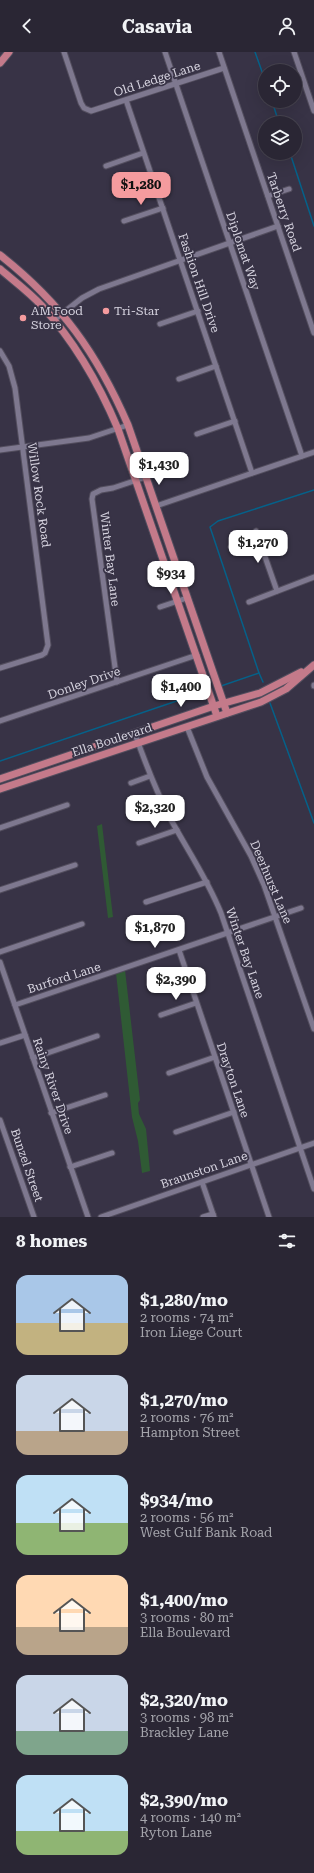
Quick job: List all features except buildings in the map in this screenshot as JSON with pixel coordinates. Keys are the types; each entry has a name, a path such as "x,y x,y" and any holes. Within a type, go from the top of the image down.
{"main road":[{"path":"0,63 9,52"},
{"path":"0,255 41,291 62,313 102,371 115,396 128,425 227,713"},
{"path":"0,269 33,297 54,320 93,376 118,428 217,716"},
{"path":"93,376 102,371"},
{"name":"Ella Boulevard","path":"0,779 214,706 260,693 314,665 286,689 261,702 0,789"}],"street":[{"name":"Old Ledge Lane","path":"64,52 81,103 87,110 96,110 224,68"},
{"name":"Diplomat Way","path":"165,52 302,456"},
{"name":"Tarberry Road","path":"219,52 314,333"},
{"path":"294,52 314,111"},
{"name":"Fashion Hill Drive","path":"126,100 252,473"},
{"path":"106,166 143,153"},
{"path":"268,196 289,189"},
{"path":"124,221 162,208"},
{"path":"54,320 82,298 99,289 278,226"},
{"path":"160,324 198,311"},
{"name":"Willow Rock Road","path":"0,351 8,366 15,388 48,645 45,653 42,655 0,668"},
{"path":"179,379 216,366"},
{"path":"197,434 235,421"},
{"path":"0,450 89,438 128,425"},
{"path":"156,506 314,452"},
{"name":"Winter Bay Lane","path":"117,682 92,499 93,494 101,490 137,481 146,477"},
{"path":"256,531 277,591"},
{"path":"231,547 258,538"},
{"path":"249,602 314,577"},
{"path":"160,607 188,598"},
{"name":"Donley Drive","path":"0,721 196,655"},
{"name":"Deerhurst Lane","path":"187,727 204,771 253,860 276,917 314,1029"},
{"name":"Winter Bay Lane","path":"135,734 150,776 177,830 216,900 314,1189"},
{"path":"131,783 150,776"},
{"path":"0,828 67,805"},
{"path":"139,843 177,830"},
{"path":"0,890 75,865"},
{"path":"146,902 207,882"},
{"name":"Burford Lane","path":"15,1005 301,908"},
{"path":"0,952 82,924"},
{"name":"Drayton Lane","path":"179,950 269,1217"},
{"name":"Rainy River Drive","path":"0,962 88,1217"},
{"path":"161,1015 196,1003"},
{"path":"0,1043 25,1034"},
{"path":"33,1058 97,1036"},
{"path":"169,1073 215,1057"},
{"path":"51,1112 105,1095"},
{"path":"176,1132 234,1112"},
{"name":"Bunzel Street","path":"0,1120 34,1217"},
{"name":"Braunston Lane","path":"101,1217 314,1143"},
{"path":"70,1167 112,1153"},
{"path":"202,1182 214,1215 203,1217"}],"green space":[{"path":"102,824 113,917 108,918 97,826"},
{"path":"125,970 140,1100 138,1103 139,1114 146,1129 150,1171 142,1173 138,1141 132,1117 116,973"}],"waterway":[{"path":"255,52 259,64"},
{"path":"274,108 277,116"},
{"path":"292,160 314,226"},
{"path":"221,686 259,673 210,527 218,521 314,490"},
{"path":"259,673 263,682"},
{"path":"0,761 206,691"},
{"path":"270,703 314,823"}],"place":[{"name":"Tri-Star","path":"106,311"},
{"name":"AM Food Store","path":"23,318"}]}
